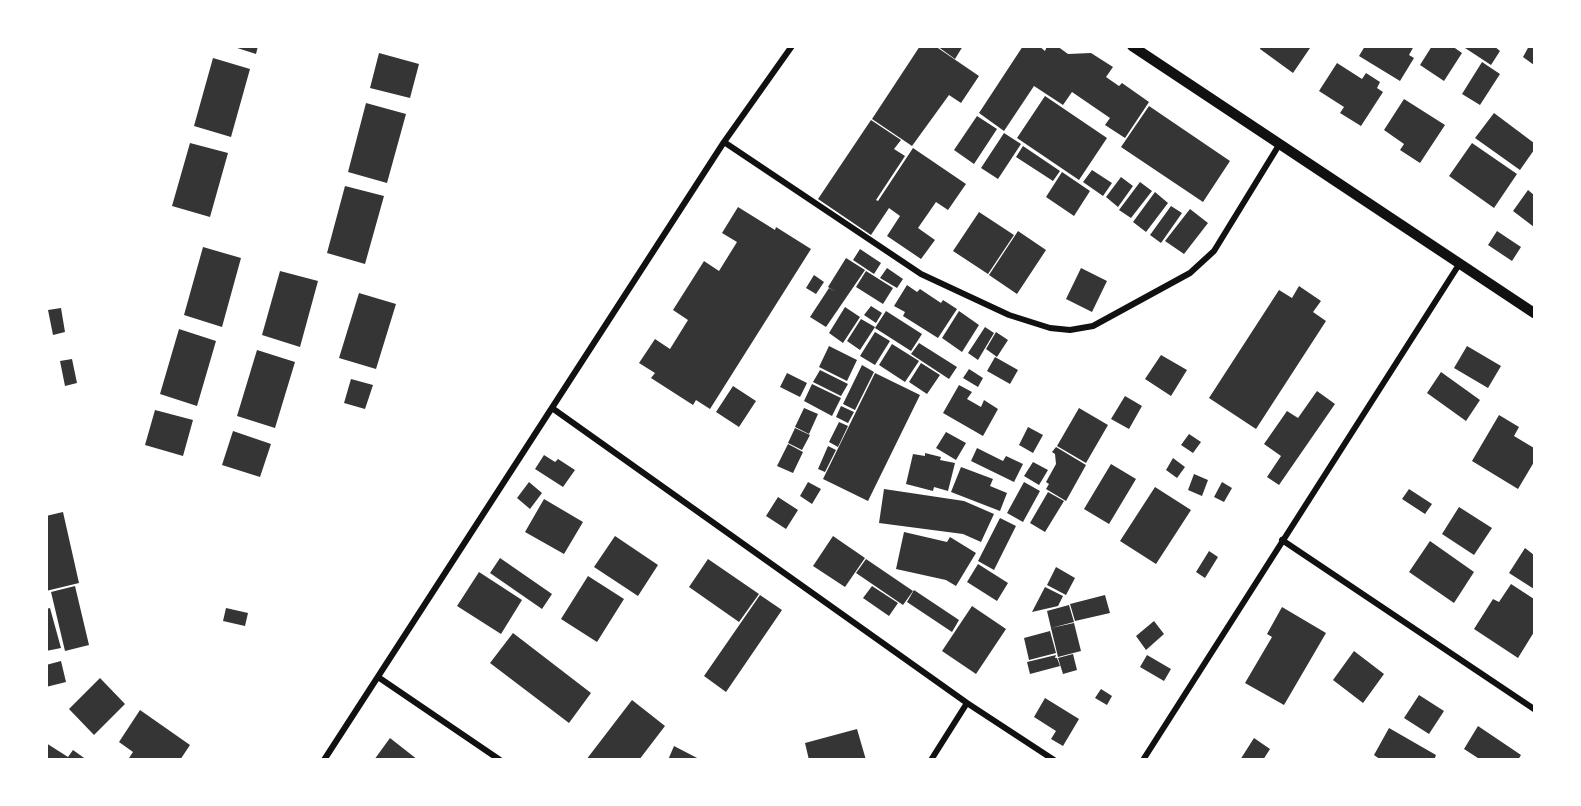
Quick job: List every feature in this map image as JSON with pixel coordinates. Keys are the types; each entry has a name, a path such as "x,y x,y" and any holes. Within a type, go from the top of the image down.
{"street":[{"path":"324,759 724,142 792,46"},
{"path":"1132,46 1534,313"},
{"path":"724,142 921,274 1009,315 1050,328 1070,330 1094,326 1190,273 1214,251 1279,145"},
{"path":"1143,759 1460,263"},
{"path":"552,408 967,703 1054,759"},
{"path":"1282,540 1534,709"},
{"path":"378,677 500,759"},
{"path":"931,759 967,703"}],"building":[{"path":"231,46 258,46 256,54"},
{"path":"920,46 935,46 979,76 961,103 949,95 912,146 872,119"},
{"path":"937,46 963,46 955,59"},
{"path":"1023,46 1039,46 1045,51 1047,46 1057,46 1068,54 1091,53 1113,67 1106,77 1119,86 1122,83 1149,102 1125,138 1105,125 1110,118 1072,92 1063,105 1034,86 1004,131 979,113"},
{"path":"1261,46 1308,46 1310,48 1293,73 1260,49"},
{"path":"1365,46 1414,46 1409,55 1414,58 1400,81 1359,56"},
{"path":"1432,46 1452,46 1462,53 1444,81 1420,65"},
{"path":"1462,46 1494,46 1500,51 1491,65"},
{"path":"1529,46 1534,46 1534,65 1523,57"},
{"path":"379,53 419,64 410,98 370,88"},
{"path":"213,58 250,69 231,137 194,126"},
{"path":"1482,62 1500,74 1480,105 1462,94"},
{"path":"1337,63 1362,79 1366,73 1380,82 1377,88 1383,92 1361,126 1340,113 1344,107 1319,91"},
{"path":"1045,96 1107,138 1079,180 1017,138"},
{"path":"1404,99 1445,125 1420,163 1400,150 1404,144 1384,130"},
{"path":"366,103 406,114 387,183 348,172"},
{"path":"1149,106 1230,161 1203,202 1121,147"},
{"path":"1494,113 1534,143 1534,150 1520,170 1475,138"},
{"path":"977,116 997,129 974,164 954,150"},
{"path":"871,120 901,140 894,149 905,156 876,200 878,201 913,148 966,184 948,210 936,202 918,228 935,240 921,259 887,236 900,216 889,208 871,235 818,199"},
{"path":"1004,133 1021,144 998,179 981,168"},
{"path":"190,143 228,153 210,217 172,206"},
{"path":"1472,143 1517,174 1494,208 1449,176"},
{"path":"1023,146 1060,171 1053,181 1016,157"},
{"path":"1092,170 1112,183 1103,196 1083,182"},
{"path":"1062,172 1090,191 1074,216 1046,197"},
{"path":"1121,177 1133,186 1118,207 1106,197"},
{"path":"1140,182 1152,191 1131,218 1119,210"},
{"path":"345,186 384,196 365,264 327,253"},
{"path":"1528,190 1534,195 1534,227 1513,211"},
{"path":"1155,192 1168,203 1146,232 1133,222"},
{"path":"1171,206 1182,213 1161,243 1150,235"},
{"path":"738,207 811,249 710,409 696,400 693,405 651,378 655,373 639,363 655,339 670,349 688,320 673,310 704,261 719,271 737,242 722,233"},
{"path":"1190,209 1208,223 1184,254 1165,241"},
{"path":"979,212 1014,235 988,274 953,251"},
{"path":"1018,231 1046,250 1017,294 989,275"},
{"path":"1497,231 1521,247 1512,261 1488,245"},
{"path":"203,247 241,258 222,327 184,315"},
{"path":"860,249 881,263 874,274 853,260"},
{"path":"846,258 865,270 826,327 810,317 829,288 836,292 828,287"},
{"path":"887,268 903,279 897,288 880,278"},
{"path":"1081,268 1107,281 1092,312 1066,299"},
{"path":"280,271 318,281 300,347 262,335"},
{"path":"866,271 893,288 883,304 856,287"},
{"path":"814,275 824,282 816,294 806,288"},
{"path":"907,285 917,292 920,289 941,303 943,300 957,309 938,338 903,316 905,312 894,306"},
{"path":"1299,286 1321,301 1313,312 1326,321 1256,429 1209,398 1279,290 1292,298"},
{"path":"359,293 396,304 376,369 339,358"},
{"path":"871,306 882,313 876,323 864,315"},
{"path":"845,307 860,317 843,343 829,333"},
{"path":"61,308 65,332 53,335 48,310"},
{"path":"886,311 922,334 911,351 875,328"},
{"path":"959,311 979,325 962,352 942,338"},
{"path":"861,319 875,327 860,350 847,341"},
{"path":"985,327 994,333 978,360 968,353"},
{"path":"179,329 216,341 197,406 160,394"},
{"path":"875,332 890,341 875,365 860,356"},
{"path":"996,332 1008,340 997,357 986,349"},
{"path":"919,343 957,367 949,379 911,354"},
{"path":"892,344 919,361 905,382 879,365"},
{"path":"829,346 857,360 847,381 819,367"},
{"path":"1467,346 1501,366 1488,388 1454,368"},
{"path":"257,350 295,362 275,428 237,416"},
{"path":"1161,355 1187,370 1171,396 1145,379"},
{"path":"995,357 1018,370 1010,384 987,371"},
{"path":"72,359 77,383 65,386 60,361"},
{"path":"921,363 940,375 927,394 909,382"},
{"path":"862,365 874,372 855,410 843,404"},
{"path":"969,369 983,378 978,387 963,378"},
{"path":"820,370 848,384 841,396 813,382"},
{"path":"1441,372 1480,400 1466,421 1427,393"},
{"path":"787,373 807,383 800,397 780,387"},
{"path":"875,373 920,395 868,501 823,479"},
{"path":"351,379 373,385 365,409 344,403"},
{"path":"812,384 841,398 832,416 804,401"},
{"path":"959,385 972,392 967,399 981,407 984,400 998,409 983,436 943,413"},
{"path":"733,386 756,401 739,427 716,412"},
{"path":"1317,391 1335,404 1279,485 1267,477 1281,456 1264,444 1287,411 1298,418"},
{"path":"1125,396 1142,406 1129,429 1111,419"},
{"path":"841,406 854,412 848,423 836,417"},
{"path":"804,408 818,414 809,434 795,427"},
{"path":"1079,408 1108,425 1086,463 1057,446"},
{"path":"155,410 193,420 183,456 145,445"},
{"path":"1499,415 1519,427 1514,436 1534,448 1534,462 1518,489 1472,461"},
{"path":"839,422 848,426 838,447 829,442"},
{"path":"1028,427 1043,435 1033,453 1019,445"},
{"path":"795,428 810,435 802,450 788,443"},
{"path":"233,431 271,444 260,477 222,465"},
{"path":"946,432 966,443 956,460 936,448"},
{"path":"1189,434 1201,442 1193,453 1181,445"},
{"path":"788,444 803,452 793,473 777,466"},
{"path":"828,446 836,450 825,472 818,469"},
{"path":"1056,447 1086,465 1066,501 1046,489 1049,484 1046,482 1056,464 1055,454 1052,452"},
{"path":"977,448 1003,461 1006,456 1023,464 1014,482 971,461"},
{"path":"925,453 941,457 940,460 955,463 948,491 934,487 933,491 906,484 913,454 925,456"},
{"path":"544,455 555,462 558,459 575,470 563,487 535,469"},
{"path":"1173,458 1185,467 1177,478 1166,470"},
{"path":"1033,462 1048,470 1039,485 1024,476"},
{"path":"1111,464 1136,479 1109,524 1084,509"},
{"path":"961,467 993,479 990,486 1007,493 1000,511 951,492"},
{"path":"1194,474 1208,480 1202,496 1188,490"},
{"path":"529,482 542,493 530,509 517,498"},
{"path":"808,482 821,489 812,504 800,496"},
{"path":"1024,482 1040,491 1023,522 1007,513"},
{"path":"1222,482 1232,488 1224,502 1214,497"},
{"path":"1155,487 1191,510 1156,564 1120,541"},
{"path":"884,489 964,501 994,514 981,542 963,534 879,523"},
{"path":"1409,489 1432,504 1425,514 1402,499"},
{"path":"1048,492 1064,501 1045,532 1030,523"},
{"path":"778,497 798,510 786,529 766,516"},
{"path":"544,499 583,522 564,554 525,532"},
{"path":"1459,507 1492,528 1474,555 1442,534"},
{"path":"63,512 79,583 46,591 46,516"},
{"path":"1000,518 1016,526 994,570 978,561"},
{"path":"904,532 947,542 950,537 976,553 956,586 946,580 896,569"},
{"path":"615,536 658,565 638,596 594,567"},
{"path":"833,536 865,558 845,587 813,566"},
{"path":"1430,541 1474,572 1454,603 1409,572"},
{"path":"1525,548 1534,555 1534,589 1509,573"},
{"path":"1209,551 1218,557 1205,578 1196,572"},
{"path":"500,558 552,594 542,609 490,573"},
{"path":"708,559 759,594 739,622 689,587"},
{"path":"866,559 913,591 903,605 856,573"},
{"path":"978,564 1008,583 997,601 967,582"},
{"path":"1056,567 1075,578 1066,595 1047,585"},
{"path":"479,572 522,600 501,634 457,606"},
{"path":"588,576 624,599 597,642 561,619"},
{"path":"1511,584 1534,599 1534,632 1518,658 1474,629 1493,599 1499,602"},
{"path":"75,586 89,645 65,651 51,592"},
{"path":"872,586 898,603 889,616 863,598"},
{"path":"1045,587 1063,596 1058,606 1032,612"},
{"path":"914,590 959,620 952,632 907,602"},
{"path":"760,595 782,610 726,692 704,676"},
{"path":"1105,595 1110,613 1075,621 1070,604"},
{"path":"1069,605 1074,622 1051,628 1047,611"},
{"path":"972,606 1006,629 976,674 942,651"},
{"path":"1282,607 1326,633 1284,705 1245,683 1272,637 1267,634"},
{"path":"50,608 61,648 46,651 46,609"},
{"path":"226,608 248,613 245,626 223,621"},
{"path":"1154,621 1164,634 1146,650 1136,636"},
{"path":"1074,623 1081,651 1058,657 1051,628"},
{"path":"1050,631 1056,653 1029,660 1024,638"},
{"path":"513,633 591,693 569,723 490,663"},
{"path":"1354,651 1384,674 1363,703 1333,680"},
{"path":"1073,654 1077,670 1063,674 1058,658"},
{"path":"1056,655 1055,658 1060,666 1030,674 1027,662"},
{"path":"1147,655 1171,669 1164,681 1140,667"},
{"path":"61,661 66,682 46,687 46,665"},
{"path":"100,678 125,704 94,735 69,709"},
{"path":"1101,689 1112,696 1107,705 1095,698"},
{"path":"1419,695 1444,711 1429,734 1404,718"},
{"path":"1045,698 1079,719 1063,746 1051,739 1056,731 1034,717"},
{"path":"632,700 665,726 639,760 586,760"},
{"path":"140,710 190,745 180,760 131,760 129,758 133,752 119,742"},
{"path":"1478,726 1521,755 1518,760 1481,760 1464,749"},
{"path":"1389,728 1436,755 1434,760 1381,760 1374,755"},
{"path":"857,729 866,760 809,760 805,743"},
{"path":"390,738 418,760 374,760"},
{"path":"1254,738 1270,749 1263,760 1240,760"},
{"path":"46,743 68,757 73,750 87,760 46,760"},
{"path":"674,746 701,760 668,760"}]}
